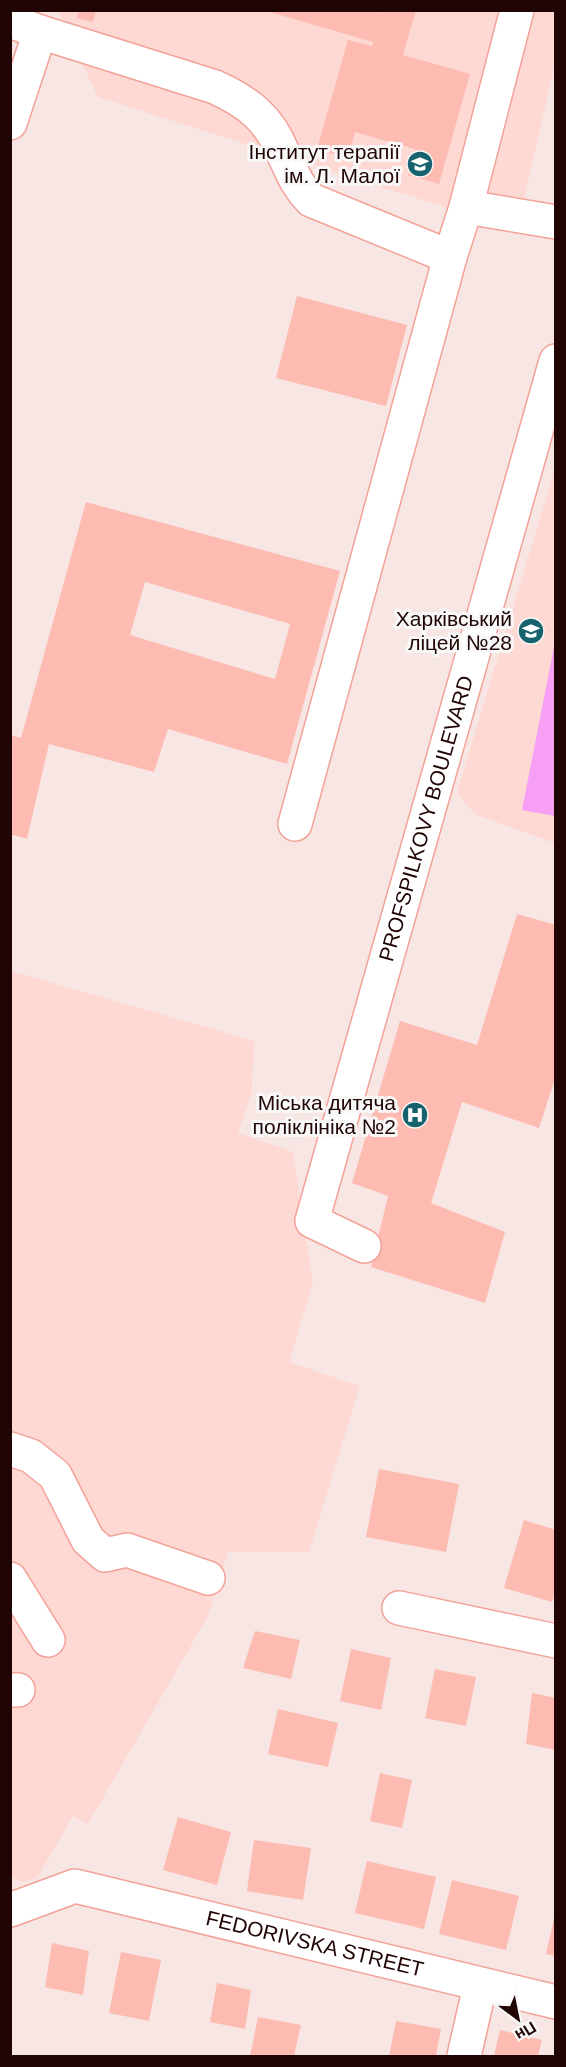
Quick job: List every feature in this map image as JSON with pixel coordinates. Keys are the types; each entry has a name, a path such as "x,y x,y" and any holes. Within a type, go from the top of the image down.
{"street":[{"path":"295,824 450,257 466,207 517,10"},
{"path":"10,123 24,22 215,87 241,99 267,122 283,150 296,185 311,200 450,257"},
{"path":"466,207 555,222"},
{"name":"PROFSPILKOVY BOULEVARD","path":"364,1246 312,1221 555,361"},
{"path":"10,1449 31,1456 55,1474 88,1540 105,1555 128,1550 208,1578"},
{"path":"10,1579 48,1640"},
{"path":"399,1608 555,1641"},
{"name":"FEDORIVSKA STREET","path":"10,1910 75,1887 480,1986 555,2002"},
{"path":"464,2056 480,1986"}],"shaded area":[{"name":"Інститут терапії ім. Л. Малої","path":"58,11 555,11 555,63 517,230 98,97"},
{"name":"Харківський ліцей №28","path":"555,469 555,843 474,814 457,792"},
{"path":"556,642 555,816 522,810"},
{"path":"11,971 255,1041 251,1095 238,1133 293,1152 313,1283 289,1362 360,1386 309,1552 228,1552 208,1616 88,1824 73,1816 37,1878 22,1882 11,1877"}],"building":[{"path":"79,10 96,10 93,22 77,18"},
{"path":"263,10 371,10 381,13 382,10 416,10 403,55 470,74 439,184 408,175 415,149 355,132 348,158 317,149 348,40 372,46 373,42"},
{"path":"297,296 407,325 386,406 276,378"},
{"path":"86,502 340,571 287,764 168,729 154,772 49,744 27,839 10,834 10,735 21,738","holes":["145,582 290,624 275,679 130,635"]},
{"name":"Міська дитяча поліклініка №2","path":"517,914 556,925 556,1076 539,1128 462,1102 431,1203 505,1232 485,1303 371,1267 388,1196 352,1183 400,1021 477,1045"},
{"path":"379,1469 459,1484 446,1552 366,1537"},
{"path":"524,1520 556,1530 556,1590 552,1602 504,1588"},
{"path":"255,1631 300,1640 291,1679 243,1668"},
{"path":"351,1649 391,1658 381,1710 340,1701"},
{"path":"435,1669 476,1677 466,1726 425,1718"},
{"path":"532,1693 556,1698 556,1750 526,1744"},
{"path":"278,1709 338,1723 328,1767 268,1754"},
{"path":"380,1773 412,1780 402,1828 370,1821"},
{"path":"178,1817 231,1832 217,1885 163,1870"},
{"path":"254,1840 311,1848 303,1900 247,1891"},
{"path":"367,1861 436,1877 424,1929 355,1913"},
{"path":"452,1880 519,1896 506,1950 439,1934"},
{"path":"556,1914 556,1956 546,1954"},
{"path":"52,1943 89,1951 83,1995 45,1987"},
{"path":"121,1952 161,1960 149,2021 109,2013"},
{"path":"217,1983 251,1990 245,2029 210,2022"},
{"path":"258,2017 301,2025 294,2056 250,2056"},
{"path":"396,2021 441,2029 436,2056 389,2056"},
{"path":"500,2030 542,2040 538,2056 494,2056"}],"place":[{"name":"Інститут терапії ім. Л. Малої","path":"420,164"},
{"name":"Харківський ліцей №28","path":"531,631"},
{"name":"Міська дитяча поліклініка №2","path":"415,1115"}]}
